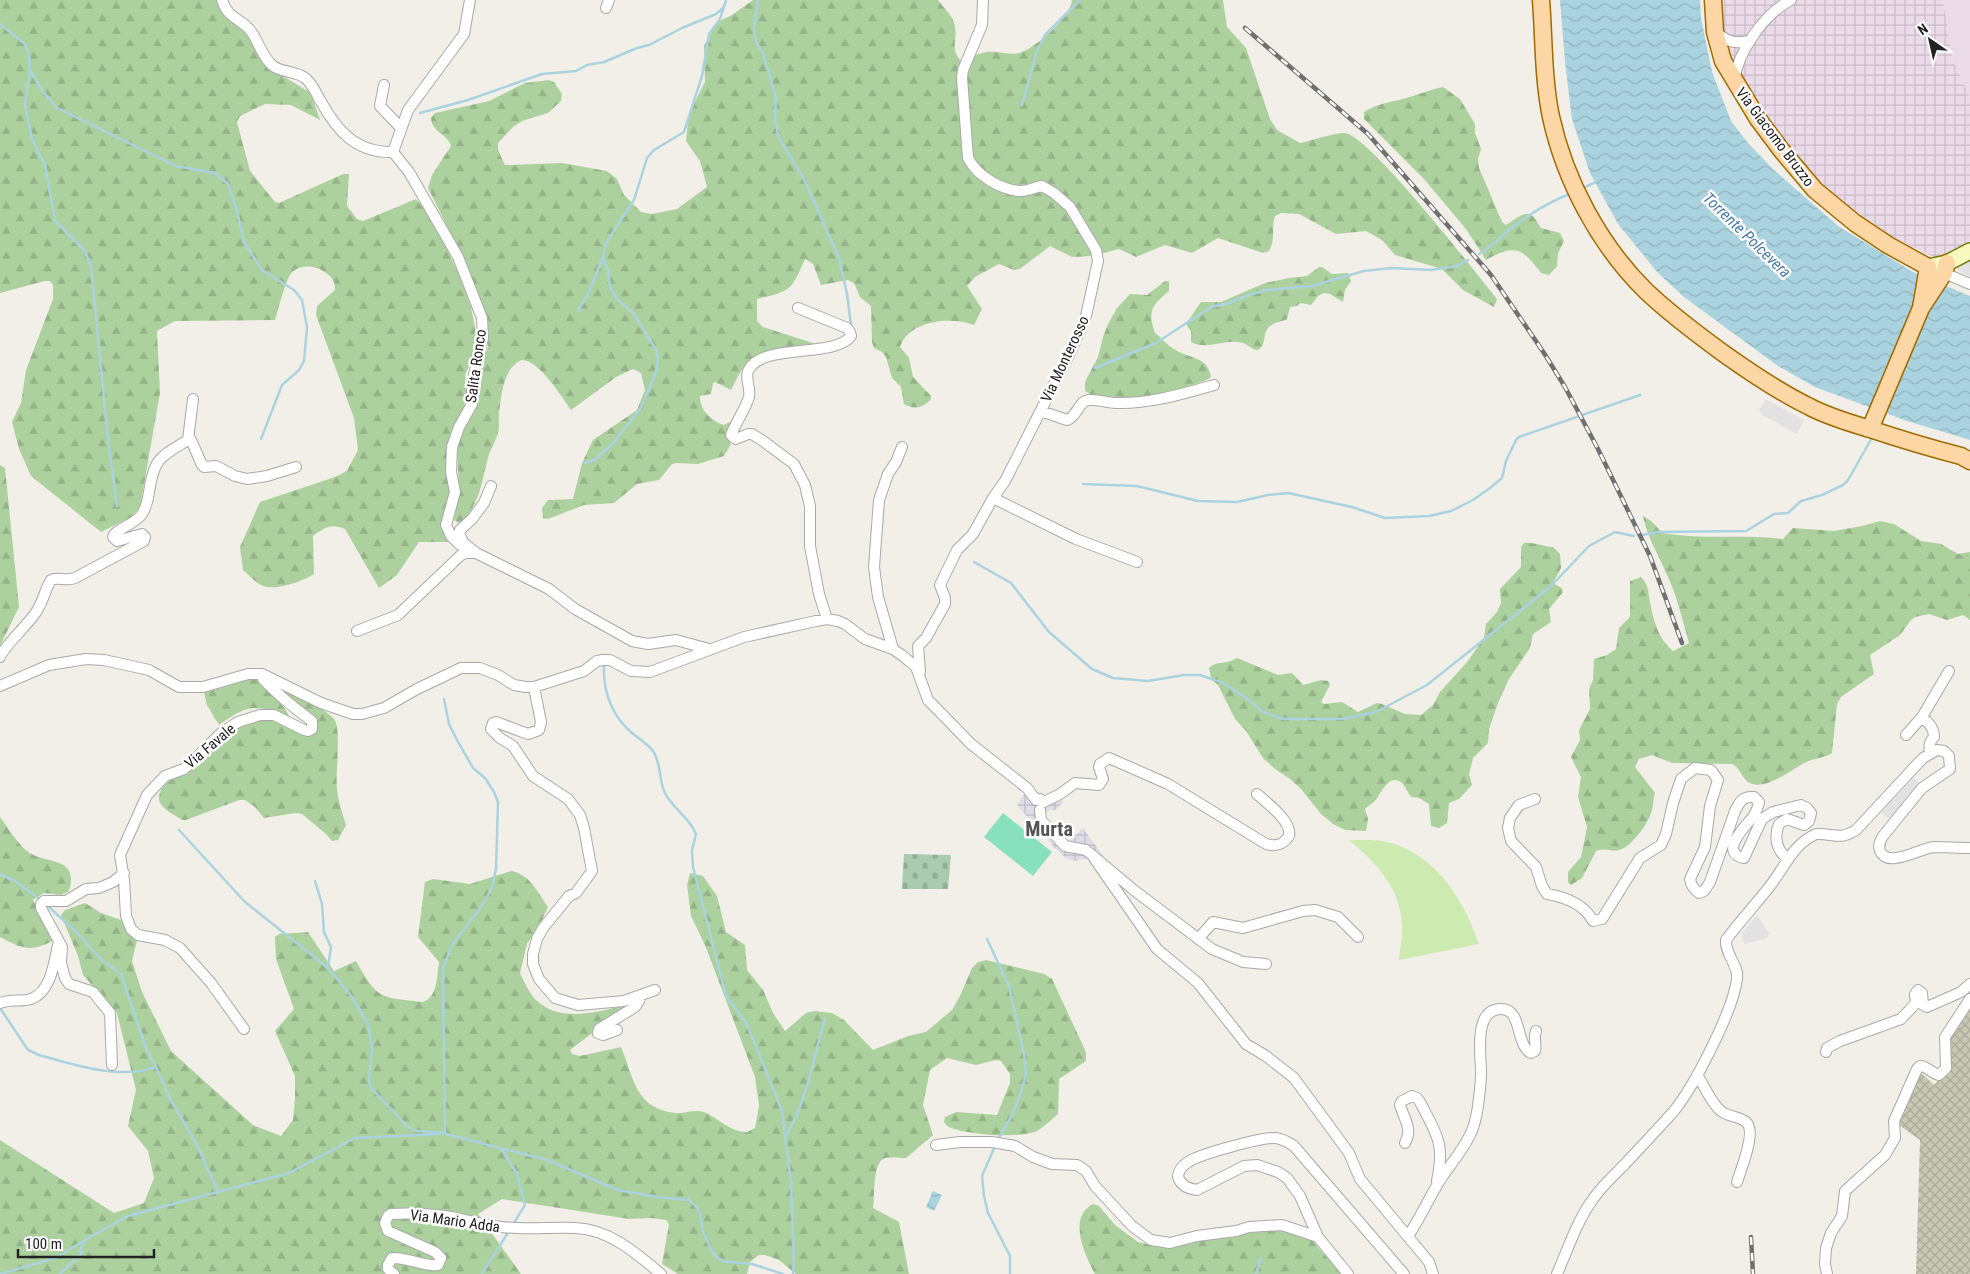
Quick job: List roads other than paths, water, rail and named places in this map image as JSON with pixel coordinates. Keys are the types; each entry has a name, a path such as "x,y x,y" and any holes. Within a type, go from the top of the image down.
{"main road":[{"path":"1542,0 1551,116 1558,144 1566,166 1590,216 1606,242 1630,274 1647,292 1696,333 1757,377 1810,407 1843,421 1873,422 1970,461"},
{"name":"Via Giacomo Bruzzo","path":"1713,0 1715,32 1723,61 1758,120 1815,190 1855,223 1927,273"},
{"path":"1920,308 1927,273 1945,268 1970,251"},
{"path":"1873,422 1920,308 1945,268"}],"street":[{"path":"222,0 230,15 252,32 262,53 273,66 280,70 300,75 308,81 328,116 345,135 367,149 394,152 408,110 438,71 446,56 463,36 470,0"},
{"name":"Via Monterosso","path":"920,676 918,646 926,638 945,604 945,598 940,585 956,550 973,534 1005,481 1041,411 1086,316 1098,256 1076,215 1054,193 1042,186 1018,191 997,184 982,177 972,166 968,158 962,78 963,70 982,25 983,0"},
{"name":"Via Giacomo Bruzzo","path":"1734,82 1742,55 1750,42 1774,11 1791,0"},
{"path":"1715,32 1731,42 1750,42"},
{"path":"384,85 380,106 401,128"},
{"name":"Salita Ronco","path":"394,152 409,172 458,257 482,318 483,338 472,383 472,404 459,427 452,447 451,472 455,492 446,525 451,536 459,544 549,589 575,609 632,641 648,644 676,640 709,649"},
{"path":"1945,268 1970,284"},
{"path":"798,308 847,328 850,336 845,342 827,347 780,353 753,365 748,371 747,378 749,396 731,435 736,439 752,434 763,441 794,464 805,485 810,506 810,546 819,594 827,619"},
{"path":"1041,411 1067,420 1076,414 1082,403 1090,400 1115,403 1156,400 1214,385"},
{"path":"188,440 193,399"},
{"path":"188,440 193,443 204,467 216,466 242,478 267,476 296,467"},
{"path":"0,657 2,651 17,636 39,608 51,580 56,578 67,581 75,578 144,541 145,537 142,534 117,541 113,537 115,532 129,526 142,514 156,463 163,455 188,440"},
{"path":"894,649 878,597 874,567 879,500 888,474 896,462 902,446"},
{"path":"476,553 463,542 460,530 472,519 484,503 491,486"},
{"path":"993,498 1076,539 1137,562"},
{"path":"357,631 398,615 460,555 476,553"},
{"path":"0,686 43,667 86,659 104,660 149,670 179,687 203,687 248,674 262,674 321,703 353,714 362,714 384,708 416,688 461,668 480,668 498,675 514,685 526,687 584,671 597,661 603,660 610,660 631,671 650,672 744,637 827,619 845,624 865,639 894,649 916,667 928,700 971,744 1027,788 1040,804 1041,820 1065,846 1083,849 1212,949 1243,962 1266,964"},
{"path":"1906,735 1922,717 1949,671"},
{"name":"Via Favale","path":"244,1029 211,983 180,948 165,940 138,935 132,929 127,919 121,853 147,795 165,776 184,769 221,733 238,722 260,715 274,715 306,731 312,729 312,721 271,688 263,679 262,674"},
{"path":"534,686 541,722 539,730 528,734 496,722 493,723 490,729 513,746 534,776 568,799 580,815 592,870 576,893 569,896 543,928 537,939 533,954 535,971 554,998 570,1004 600,1004 636,997 654,990"},
{"path":"1922,717 1934,731 1934,737 1930,742 1930,753"},
{"path":"1557,1274 1583,1216 1593,1199 1605,1183 1672,1113 1684,1098 1697,1075 1736,986 1737,970 1727,952 1726,940 1777,877 1787,858 1799,845 1816,834 1838,837 1856,830 1923,758 1937,750 1947,754 1950,759 1950,768 1922,788 1880,840 1880,849 1884,856 1892,859 1932,847 1970,848"},
{"path":"1040,804 1060,794 1075,783 1099,784 1103,779 1099,767 1100,764 1108,758 1168,784 1266,844 1272,846 1282,844 1289,836 1290,829 1284,820 1257,794"},
{"path":"1535,799 1519,805 1510,818 1508,828 1511,840 1536,867 1542,886 1547,894 1559,896 1578,905 1590,915 1593,921 1602,919 1640,858 1661,845 1666,834 1681,779 1695,768 1711,770 1718,780 1710,806 1704,847 1690,879 1694,889 1699,893 1704,891 1710,882 1735,811 1741,800 1747,797 1754,797 1759,802 1758,809 1739,832 1736,839 1734,845 1735,852 1739,857 1744,858 1762,819 1773,812 1801,805 1811,813 1809,821 1804,825 1787,819 1779,824 1776,840 1782,854 1787,858"},
{"path":"1094,858 1157,949 1198,983 1246,1044 1266,1056 1294,1078 1349,1153 1360,1179 1431,1264 1433,1274"},
{"path":"112,1065 110,1013 93,992 69,984 65,978 62,970 62,947 41,908 41,904 44,901 66,901 86,889 98,888 113,882 124,873"},
{"path":"1198,939 1213,922 1242,928 1303,911 1315,910 1338,916 1358,937"},
{"path":"0,1003 31,998 40,993 50,977 58,940"},
{"path":"1826,1052 1827,1048 1840,1041 1901,1020 1916,1003 1915,994 1918,990 1922,992 1922,1005 1927,1007 1960,992 1970,984"},
{"path":"617,1030 603,1035 598,1033 599,1029 635,1007 639,1001 636,997"},
{"path":"1827,1274 1825,1264 1826,1248 1831,1233 1842,1216 1845,1191 1885,1155 1895,1138 1894,1121 1916,1070 1920,1066 1924,1066 1934,1074 1938,1074 1946,1068 1945,1037 1970,999"},
{"path":"1408,1236 1419,1221 1436,1187 1464,1144 1474,1124 1479,1098 1480,1043 1483,1022 1487,1016 1496,1010 1508,1011 1515,1019 1523,1045 1531,1053 1535,1051 1536,1047 1534,1036 1536,1031"},
{"path":"1697,1075 1712,1100 1722,1112 1744,1121 1750,1126 1747,1149 1737,1182"},
{"path":"1405,1143 1408,1138 1409,1127 1400,1106 1402,1101 1412,1096 1420,1102 1441,1149 1441,1164 1436,1187"},
{"path":"1348,1274 1318,1236 1300,1196 1287,1178 1278,1172 1257,1165 1244,1166 1197,1190 1188,1188 1181,1183 1178,1177 1180,1169 1193,1159 1252,1141 1270,1138 1284,1140 1294,1146 1404,1274"},
{"path":"936,1146 960,1142 992,1142 1015,1146 1033,1157 1052,1164 1077,1164 1086,1171 1095,1186 1132,1226 1151,1240 1170,1243 1197,1236 1236,1231 1249,1227 1282,1225 1318,1236"},
{"name":"Via Mario Adda","path":"394,1274 388,1269 392,1258 403,1258 432,1266 438,1265 441,1258 435,1252 388,1231 385,1223 391,1214 446,1216 476,1224 507,1228 576,1228 590,1230 609,1237 636,1253 661,1274"}],"water":[{"name":"Torrente Polcevera","path":"1560,0 1700,0 1701,18 1712,72 1731,121 1747,142 1773,169 1838,226 1913,272 1970,296 1970,440 1907,421 1815,387 1778,366 1684,297 1658,273 1618,224 1590,173 1572,119"},
{"path":"933,1191 942,1195 934,1211 926,1207"}],"waterway":[{"path":"578,311 589,292 603,257 606,243 634,200 647,158 654,150 684,132 702,76 709,34 720,19 726,0"},
{"path":"758,0 754,29 756,42 763,53 776,98 775,117 778,136 804,179 839,258 847,294 851,325"},
{"path":"1022,105 1037,51 1045,35 1080,0"},
{"path":"420,113 468,100 542,74 576,71 587,65 604,62 649,45 682,28 716,14 723,8"},
{"path":"0,24 25,44 29,54 30,70 25,105 32,139 45,165 55,221 85,251 91,266 108,439 117,506"},
{"path":"30,70 41,89 57,108 176,166 215,173 228,184 244,242 262,270 294,290 302,300 307,327 304,361 299,370 282,385 261,439"},
{"path":"1581,189 1596,182"},
{"path":"1479,254 1532,213 1572,193"},
{"path":"585,463 596,459 614,442 640,409 655,375 658,360 656,350 634,314 617,299 610,287 608,271 603,257"},
{"path":"1095,368 1156,343 1211,307 1266,290 1312,286 1364,271 1391,268 1431,270 1457,266 1468,260"},
{"path":"1083,484 1137,486 1198,501 1237,502 1268,495 1288,493 1352,507 1385,518 1429,516 1451,511 1473,500 1502,478 1506,461 1519,437 1640,395"},
{"path":"1642,535 1658,532 1746,531 1774,514 1788,513 1801,501 1822,495 1843,485 1848,480 1873,436"},
{"path":"974,562 1011,583 1049,632 1092,669 1113,678 1148,681 1184,675 1200,675 1223,683 1245,697 1263,712 1284,719 1342,719 1376,712 1427,685 1550,587 1589,546 1615,532 1634,536"},
{"path":"604,665 607,694 614,711 625,726 653,751 667,797 693,827 696,834 692,850 693,867 726,996 747,1024 782,1111 791,1183 793,1274"},
{"path":"179,830 245,902 328,968 352,997 368,1024 372,1047 369,1081 371,1088 408,1127 416,1131 445,1133 443,969 452,945 484,903 492,887 496,869 498,802 485,778 473,768 457,740 449,724 444,699"},
{"path":"0,874 15,881 41,900"},
{"path":"315,881 322,904 324,932 331,947 328,968"},
{"path":"47,905 102,960 121,974 146,1048 170,1099 196,1143 218,1191"},
{"path":"987,939 1009,986 1024,1054 1026,1073 1022,1090 1011,1117 998,1139"},
{"path":"0,1008 28,1050 39,1055 82,1067 112,1072 142,1071 156,1067"},
{"path":"787,1135 798,1112 808,1083 825,1018"},
{"path":"60,1274 82,1253 80,1251 84,1241 128,1216 289,1173 355,1138 440,1134"},
{"path":"446,1134 547,1160 618,1190 689,1200 700,1213 703,1232 713,1253 722,1261 752,1264 783,1274"},
{"path":"995,1146 982,1176 984,1196 988,1213 1010,1256 1010,1274"},
{"path":"501,1148 517,1174 525,1205 512,1226"},
{"path":"482,1274 509,1231"},
{"path":"0,1274 55,1258 82,1242"},
{"path":"1256,1274 1261,1258"}],"railway":[{"path":"1245,28 1368,134 1491,275 1565,387 1598,449 1650,556 1682,643"},
{"path":"1751,1237 1753,1274"}],"district":[{"name":"Murta","path":"1049,829"}]}
